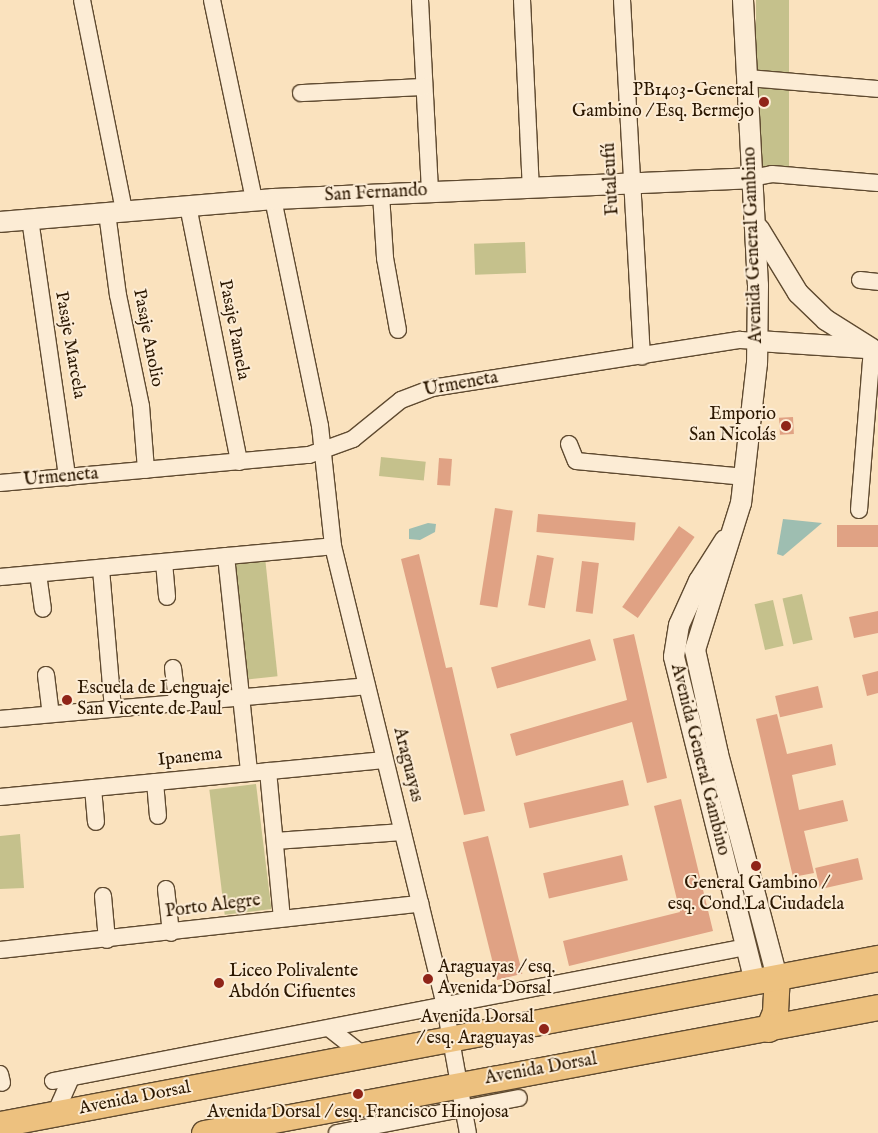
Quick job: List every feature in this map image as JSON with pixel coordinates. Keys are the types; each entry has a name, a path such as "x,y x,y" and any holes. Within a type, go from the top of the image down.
{"main road":[{"name":"Avenida Dorsal","path":"17,1126 55,1114 878,958"},
{"path":"766,980 775,1012 768,1028"},
{"name":"Avenida Dorsal","path":"204,1133 271,1127 457,1086 878,1007"}],"street":[{"name":"Pasaje Anolio","path":"82,0 116,212 118,295 141,406 146,470"},
{"name":"Araguayas","path":"212,0 264,199 320,426 333,546 445,1007 452,1038 457,1086 468,1133"},
{"path":"420,0 430,192"},
{"path":"522,0 531,188"},
{"name":"Futaleufú","path":"622,0 642,356"},
{"name":"Avenida General Gambino","path":"743,0 758,341 745,478 738,519 695,650 766,980"},
{"path":"747,78 878,89"},
{"path":"301,93 424,87"},
{"path":"752,178 772,174 878,183"},
{"name":"San Fernando","path":"0,222 264,199 752,178"},
{"path":"381,194 385,258 398,330"},
{"name":"Pasaje Pamela","path":"188,206 240,462"},
{"name":"Pasaje Marcela","path":"30,219 67,477"},
{"path":"754,220 774,260 798,293 833,326 875,349 859,510"},
{"path":"860,280 878,282"},
{"name":"Urmeneta","path":"0,483 240,462 322,452 353,438 392,406 421,391 740,340 875,349"},
{"path":"569,444 576,461 745,478"},
{"name":"Avenida General Gambino","path":"738,519 699,581 676,636 674,657 697,760 746,947 766,980"},
{"path":"0,577 333,546"},
{"path":"226,556 249,773"},
{"path":"164,562 168,597"},
{"path":"101,569 114,708"},
{"path":"38,574 43,609"},
{"path":"173,668 178,703"},
{"path":"46,675 51,714"},
{"path":"0,719 367,686"},
{"path":"697,760 718,754"},
{"name":"Ipanema","path":"0,797 384,760"},
{"path":"268,771 282,918"},
{"path":"155,782 158,816"},
{"path":"93,788 96,822"},
{"path":"275,842 403,832"},
{"path":"166,889 171,933"},
{"path":"103,896 107,940"},
{"name":"Porto Alegre","path":"6,949 107,940 282,918 420,904"},
{"name":"Avenida Dorsal","path":"53,1081 445,1007 746,947"},
{"path":"330,1029 363,1055"},
{"name":"Avenida Dorsal","path":"55,1114 71,1078"},
{"name":"Avenida Dorsal","path":"337,1133 518,1098"}],"shaded area":[{"path":"756,0 789,0 789,167 756,167"},
{"path":"525,242 526,273 475,275 474,244"},
{"path":"381,457 426,462 424,481 379,476"},
{"path":"783,519 822,523 783,556 777,554"},
{"path":"428,523 436,524 435,532 420,540 409,539 409,529"},
{"path":"265,557 278,676 248,679 235,560"},
{"path":"802,594 813,640 793,644 783,598"},
{"path":"773,600 784,646 765,650 754,604"},
{"path":"256,784 271,909 225,915 209,790"},
{"path":"20,834 24,888 0,889 0,836"}],"building":[{"name":"Emporio San Nicolás","path":"793,417 794,434 780,435 779,418"},
{"path":"439,458 452,459 450,486 437,485"},
{"path":"495,508 513,511 497,608 480,605"},
{"path":"538,514 636,523 634,540 536,532"},
{"path":"837,525 878,525 878,547 837,547"},
{"path":"679,526 695,537 638,618 622,607"},
{"path":"419,554 446,668 452,667 485,811 464,815 401,559"},
{"path":"537,555 554,558 545,608 528,605"},
{"path":"582,561 599,563 593,614 576,612"},
{"path":"878,611 878,633 854,638 849,617"},
{"path":"634,634 667,778 647,783 632,722 516,756 510,734 627,700 613,639"},
{"path":"590,639 596,660 497,689 491,667"},
{"path":"878,671 878,693 867,696 862,675"},
{"path":"818,686 823,707 780,717 775,696"},
{"path":"777,714 787,754 832,744 836,765 792,775 799,810 843,800 848,821 804,831 814,873 793,877 756,719"},
{"path":"623,780 629,805 529,828 524,803"},
{"path":"681,799 713,931 569,966 563,941 680,912 654,806"},
{"path":"488,836 522,974 497,980 463,842"},
{"path":"622,855 628,880 549,899 543,873"},
{"path":"858,858 863,879 820,889 815,868"}],"place":[{"name":"PB1403-General Gambino / Esq. Bermejo","path":"764,102"},
{"name":"Emporio San Nicolás","path":"786,426"},
{"name":"Escuela de Lenguaje San Vicente de Paul","path":"67,700"},
{"name":"General Gambino / esq. Cond.La Ciudadela","path":"756,866"},
{"name":"Araguayas / esq. Avenida Dorsal","path":"428,979"},
{"name":"Liceo Polivalente Abdón Cifuentes","path":"219,983"},
{"name":"Avenida Dorsal / esq. Araguayas","path":"544,1029"},
{"name":"Avenida Dorsal / esq. Francisco Hinojosa","path":"358,1094"}]}
